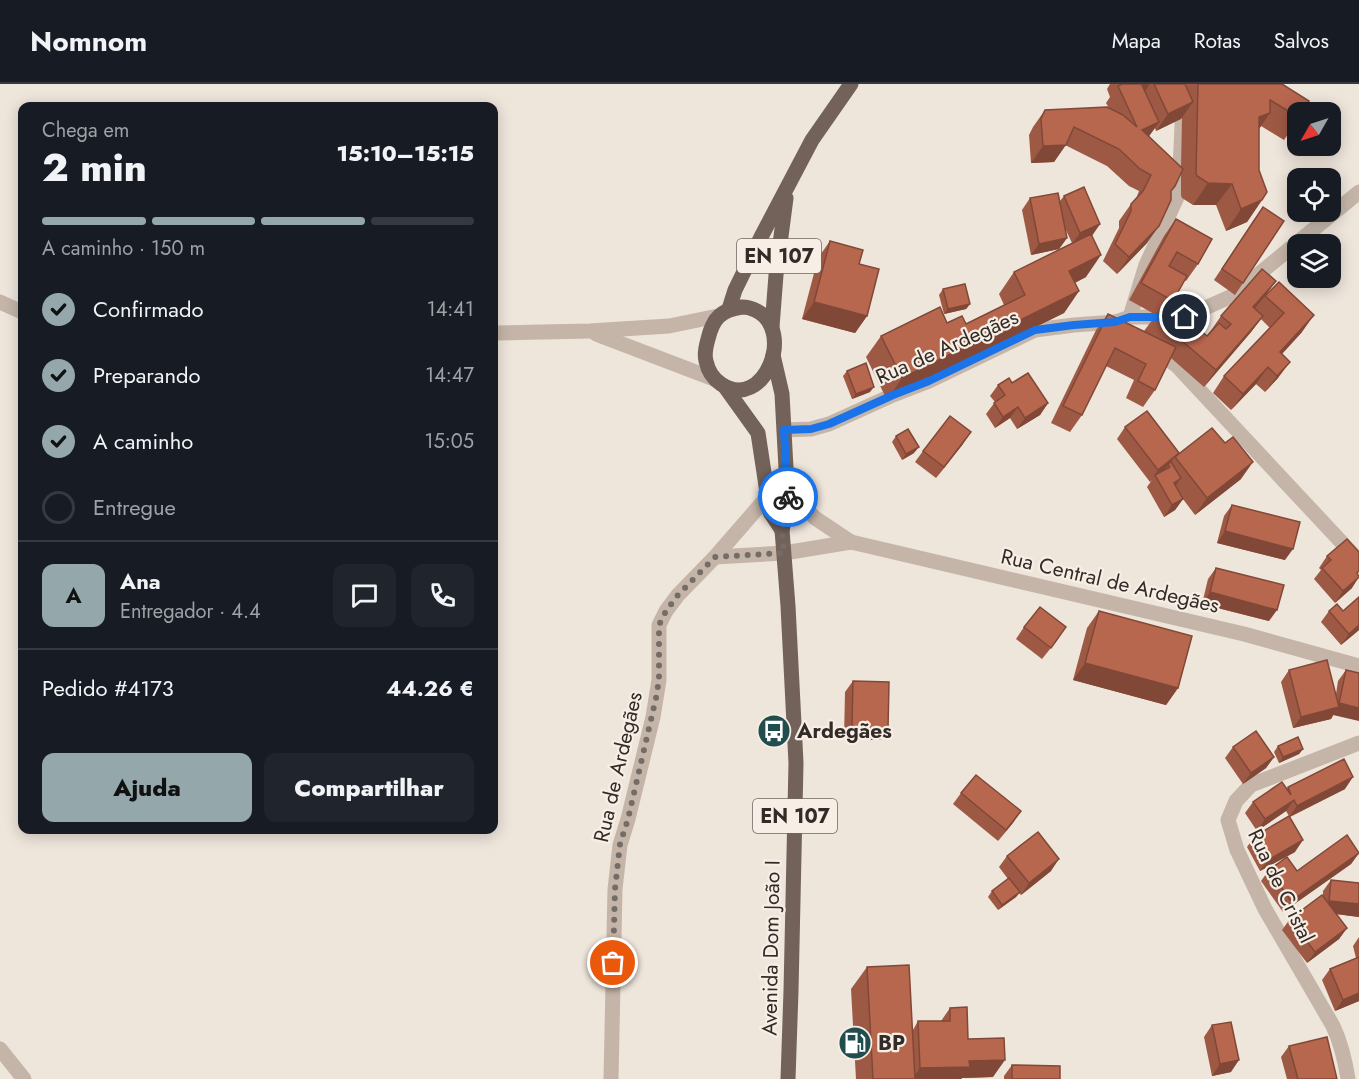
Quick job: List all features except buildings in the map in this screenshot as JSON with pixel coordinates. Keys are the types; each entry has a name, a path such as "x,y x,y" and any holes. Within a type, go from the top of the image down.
{"main road":[{"name":"EN 107","path":"719,383 707,368 705,355 711,326 724,312 760,237 812,140 851,84"},
{"name":"EN 107","path":"773,356 775,341 772,327 776,275 788,186"},
{"path":"724,312 742,307 755,309 772,327"},
{"path":"719,383 738,390 751,387 761,380 769,369 773,356"},
{"name":"Avenida Dom João I","path":"773,356 782,394 788,505 782,530 796,763 788,1079"},
{"name":"Avenida Dom João I","path":"719,383 758,433 770,512 782,530"}],"street":[{"path":"1130,317 1146,265 1179,193 1183,103 1176,84"},
{"name":"Rua de Ardegães","path":"784,430 811,429 829,424 929,381 1035,330 1115,322 1130,317 1185,317 1232,296 1359,192"},
{"path":"0,302 18,310"},
{"path":"498,333 590,332 669,326 724,312"},
{"path":"1115,322 1177,366 1359,561"},
{"path":"590,332 719,383"},
{"name":"Rua Central de Ardegães","path":"787,485 814,518 851,542 1244,634 1358,665"},
{"name":"Rua de Ardegães","path":"611,1079 617,867 620,844 653,717 659,680 659,625 678,595 715,557 768,496"},
{"name":"Rua Central de Ardegães","path":"784,553 851,542"},
{"path":"715,557 784,553"},
{"name":"Rua de Cristal","path":"1348,1079 1345,1057 1333,1026 1264,909 1238,850 1228,820 1236,801 1251,785 1359,743"},
{"path":"0,1049 24,1079"}],"way so far":[{"path":"613,963 615,889 620,844 653,717 659,680 659,625 678,595 715,557 784,553 782,530 788,497"}],"place":[{"name":"Ardegães","path":"774,731"},
{"name":"BP","path":"855,1043"}],"route":[{"path":"788,497 784,430 811,429 829,424 929,381 1035,330 1115,322 1130,317 1185,317"}]}
